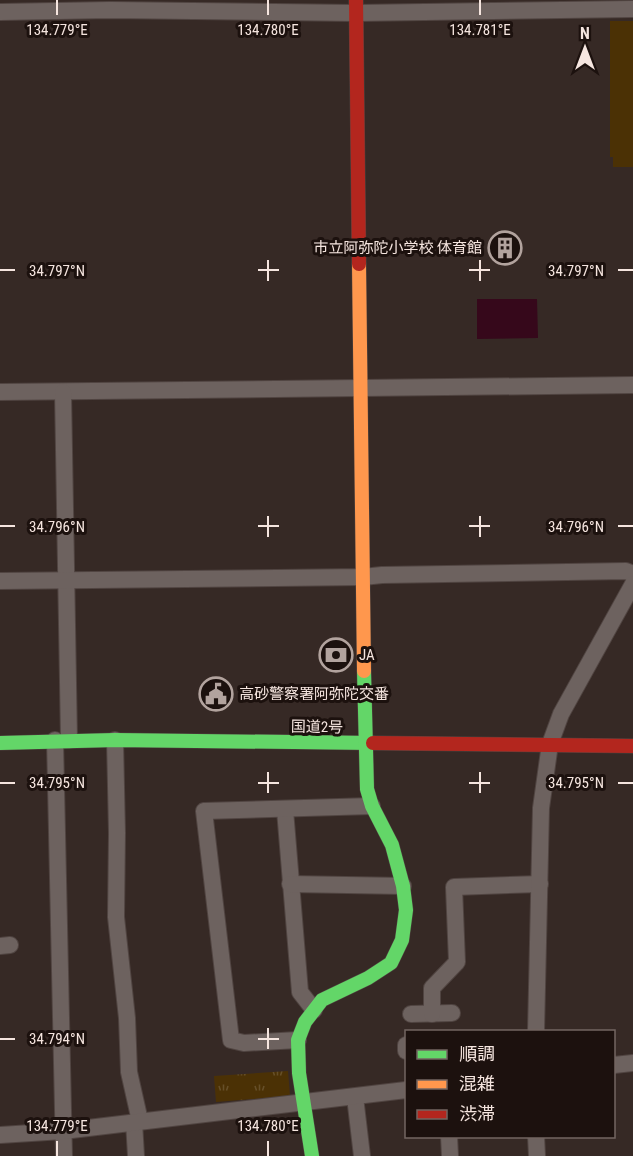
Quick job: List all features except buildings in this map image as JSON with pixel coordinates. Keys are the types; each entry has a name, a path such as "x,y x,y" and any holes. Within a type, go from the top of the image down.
{"main road":[{"path":"312,1156 303,1104 298,1040 305,1023 322,1000 368,978 391,963 402,940 406,910 403,886 392,845 372,806 367,789 359,389 356,7"},
{"name":"国道2号","path":"0,743 115,740 633,746"}],"street":[{"path":"0,12 356,7 633,9"},
{"path":"0,392 633,385"},
{"path":"63,392 66,582 62,740 64,1156"},
{"path":"0,581 66,582 626,571 633,574"},
{"path":"536,1030 541,808 550,744 561,714 633,584"},
{"path":"115,740 116,917 127,1018 129,1072 137,1122 136,1156"},
{"path":"298,1040 244,1043 231,1040 204,811 372,806"},
{"path":"285,810 300,992 314,1010"},
{"path":"290,884 403,886"},
{"path":"432,1014 432,988 457,962 454,887 540,884"},
{"path":"411,1014 452,1012"},
{"path":"615,1065 633,1063"},
{"path":"0,1135 63,1131 405,1090"},
{"path":"355,1096 362,1156"},
{"path":"449,1138 450,1156"},
{"path":"536,1138 537,1156"}],"green space":[{"path":"610,21 633,21 633,167 613,167 613,157 610,157"},
{"path":"288,1071 290,1096 216,1102 214,1076"}],"shaded area":[{"path":"477,299 537,299 538,338 477,339"}],"traffic: fast":[{"path":"312,1156 299,1073 298,1040 305,1022 322,1000 368,978 391,963 402,940 406,910 403,886 392,845 372,806 367,789 364,671"},
{"path":"0,743 115,740 373,743"}],"traffic: slow":[{"path":"359,264 364,671"}],"traffic: jam":[{"path":"356,0 359,264"},
{"path":"373,743 633,746"}],"place":[{"name":"市立阿弥陀小学校 体育館","path":"505,248"},
{"name":"JA","path":"336,655"},
{"name":"高砂警察署阿弥陀交番","path":"216,694"}]}
